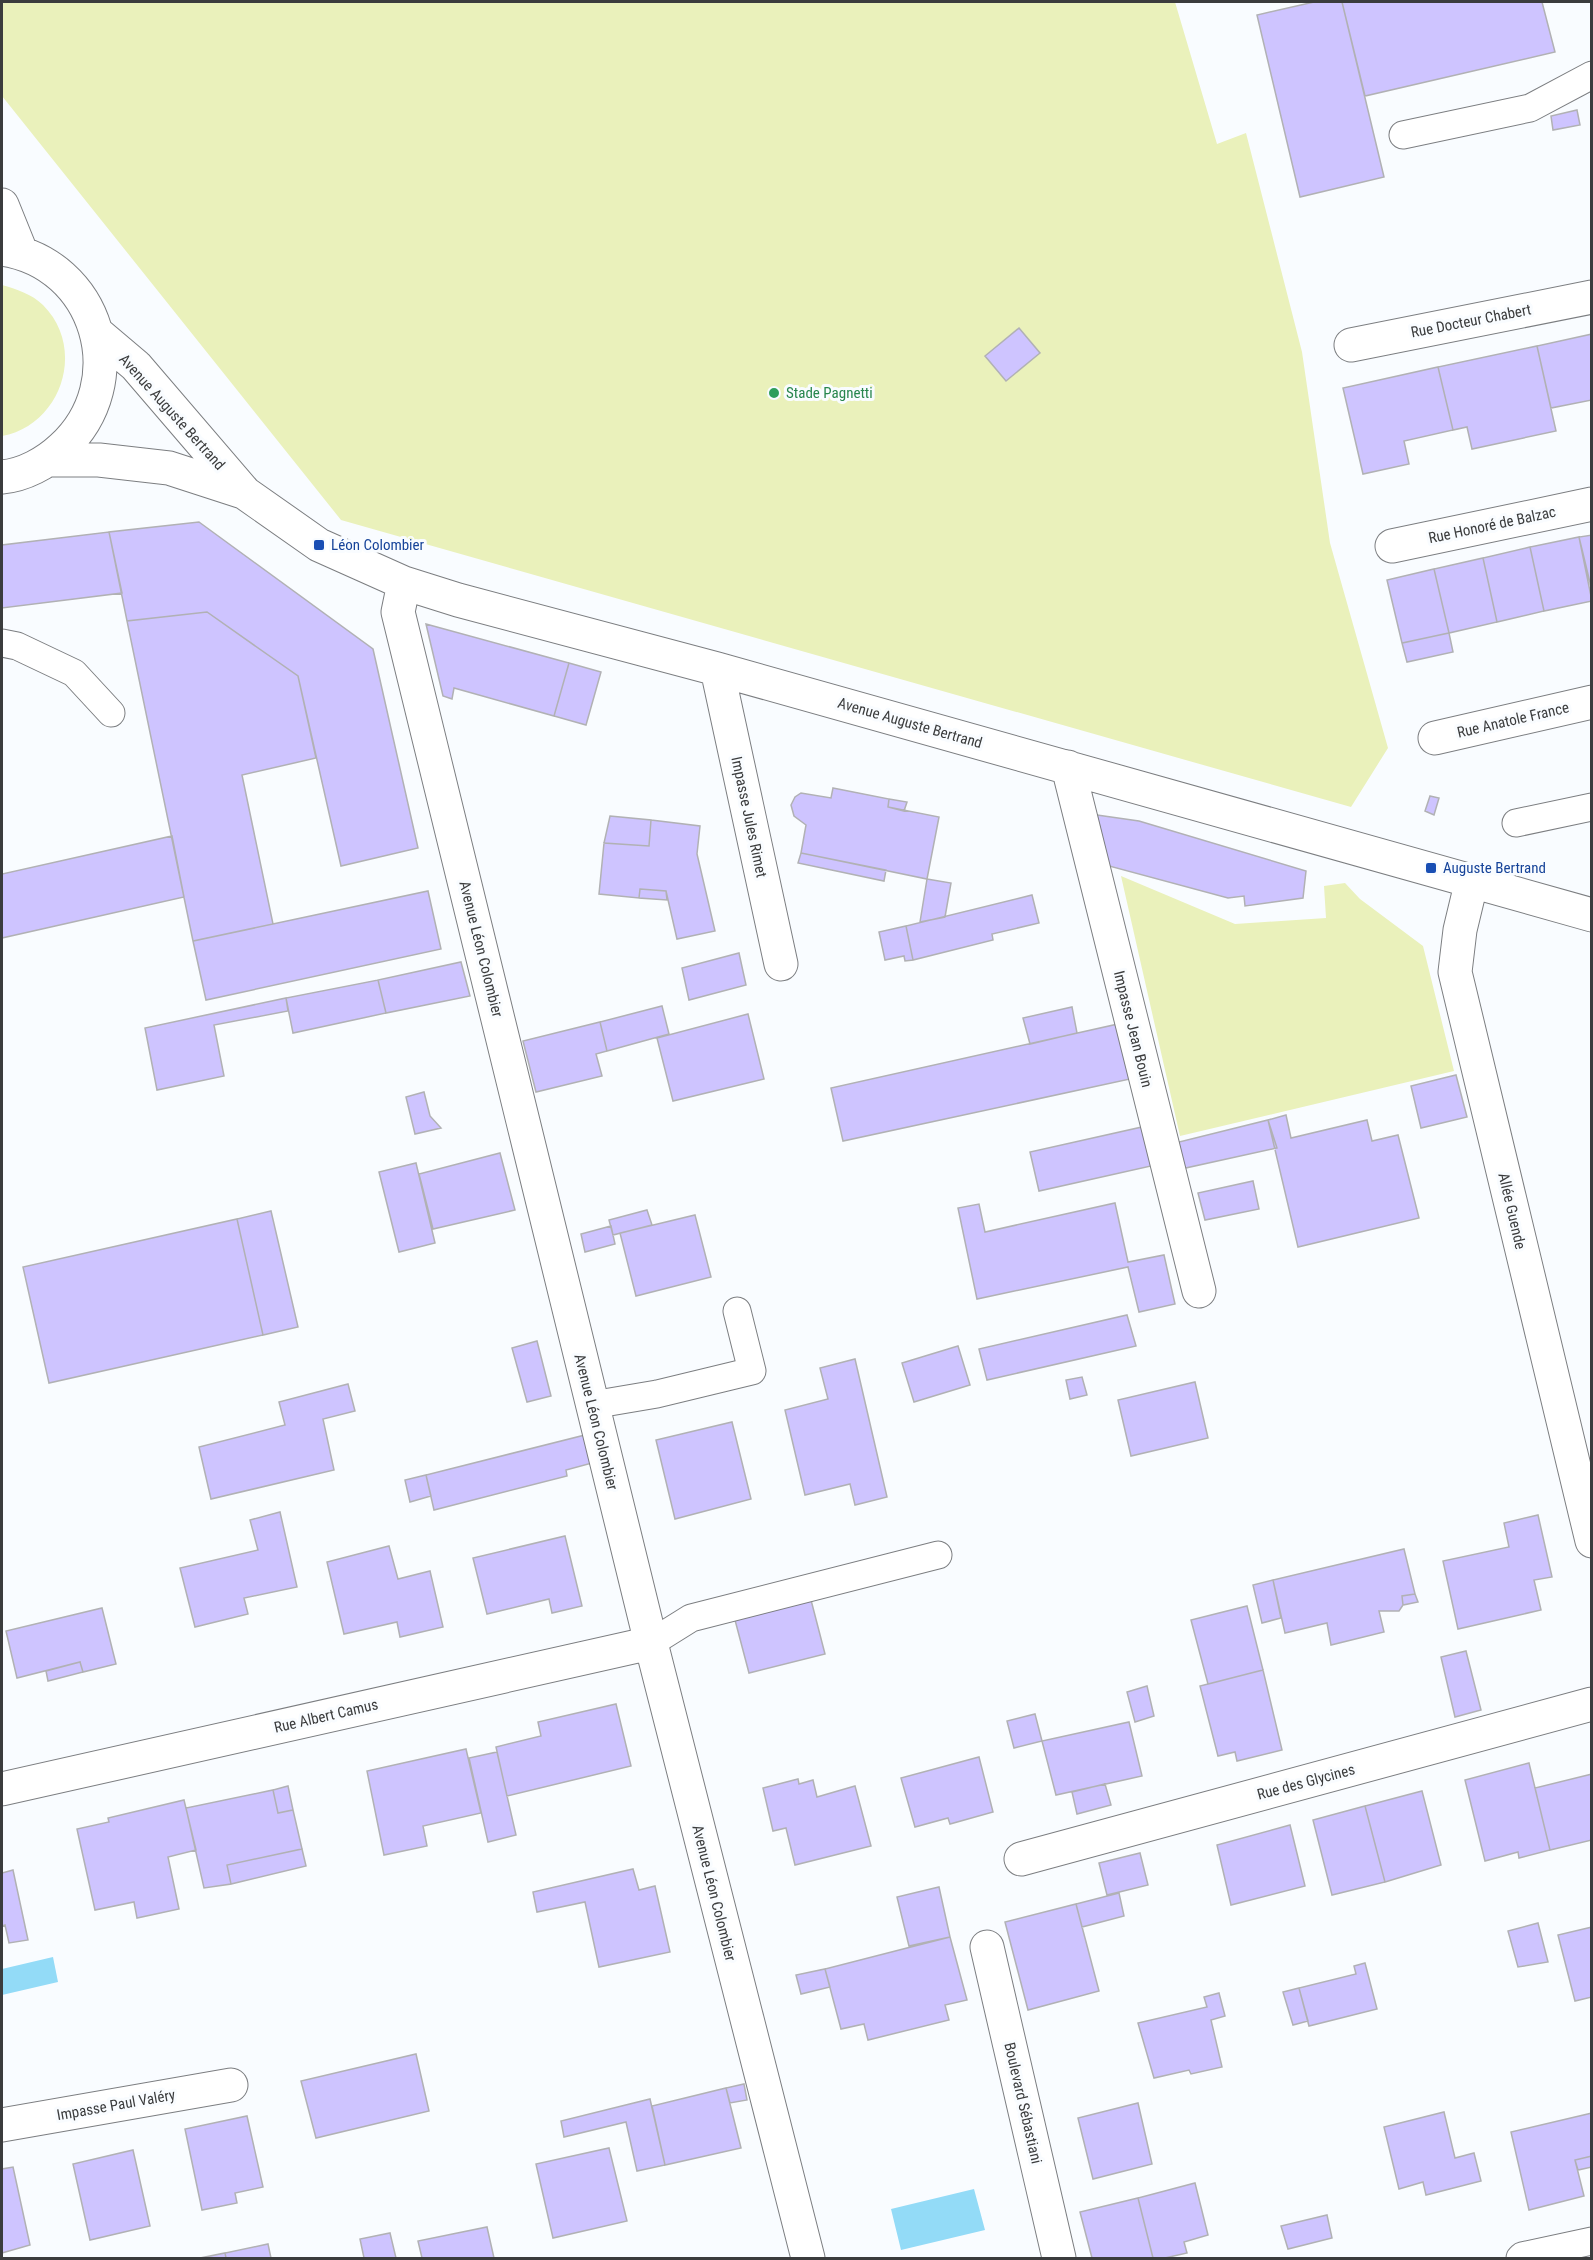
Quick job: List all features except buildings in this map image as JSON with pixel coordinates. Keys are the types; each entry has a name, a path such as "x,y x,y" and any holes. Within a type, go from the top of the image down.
{"street":[{"path":"2,205 11,251 55,270 82,298 97,333 101,369 93,404 75,436 49,460 14,476 2,477"},
{"name":"Rue Docteur Chabert","path":"1351,345 1592,297"},
{"name":"Avenue Auguste Bertrand","path":"97,333 136,366 245,492 319,545 404,583 458,600 717,669 1592,915"},
{"name":"Avenue Auguste Bertrand","path":"49,460 99,460 170,468 245,492"},
{"name":"Rue Honoré de Balzac","path":"1392,546 1592,504"},
{"name":"Avenue Léon Colombier","path":"404,583 398,612 651,1643 808,2259"},
{"name":"Impasse Jules Rimet","path":"717,669 781,964"},
{"name":"Rue Anatole France","path":"1435,738 1592,702"},
{"name":"Impasse Jean Bouin","path":"1068,767 1199,1291"},
{"name":"Allée Guende","path":"1472,880 1460,930 1455,972 1592,1541"},
{"name":"Rue Albert Camus","path":"2,1789 651,1643"},
{"name":"Rue des Glycines","path":"1021,1859 1592,1704"},
{"name":"Boulevard Sébastiani","path":"987,1947 1059,2259"},
{"name":"Impasse Paul Valéry","path":"2,2125 231,2085"}],"lane":[{"path":"1403,135 1530,108 1592,75"},
{"path":"2,643 17,646 74,673 111,713"},
{"path":"1516,823 1592,807"},
{"path":"592,1405 657,1394 752,1371 737,1311"},
{"path":"651,1643 691,1618 938,1555"},
{"path":"1520,2259 1522,2256 1592,2241"}],"green space":[{"path":"2,2 1175,2 1217,144 1246,133 1302,352 1330,543 1388,748 1351,807 341,520 2,96"},
{"path":"2,285 29,295 43,305 56,323 63,342 65,363 61,383 53,401 39,417 23,429 2,436"},
{"path":"1121,876 1235,924 1326,918 1324,886 1345,883 1360,899 1423,946 1454,1071 1180,1136"}],"water":[{"path":"53,1957 58,1982 2,1995 2,1969"},
{"path":"974,2189 985,2230 901,2250 891,2209"}],"place":[{"name":"Stade Pagnetti","path":"774,393"},
{"name":"Léon Colombier","path":"319,545"},
{"name":"Auguste Bertrand","path":"1431,868"}]}
